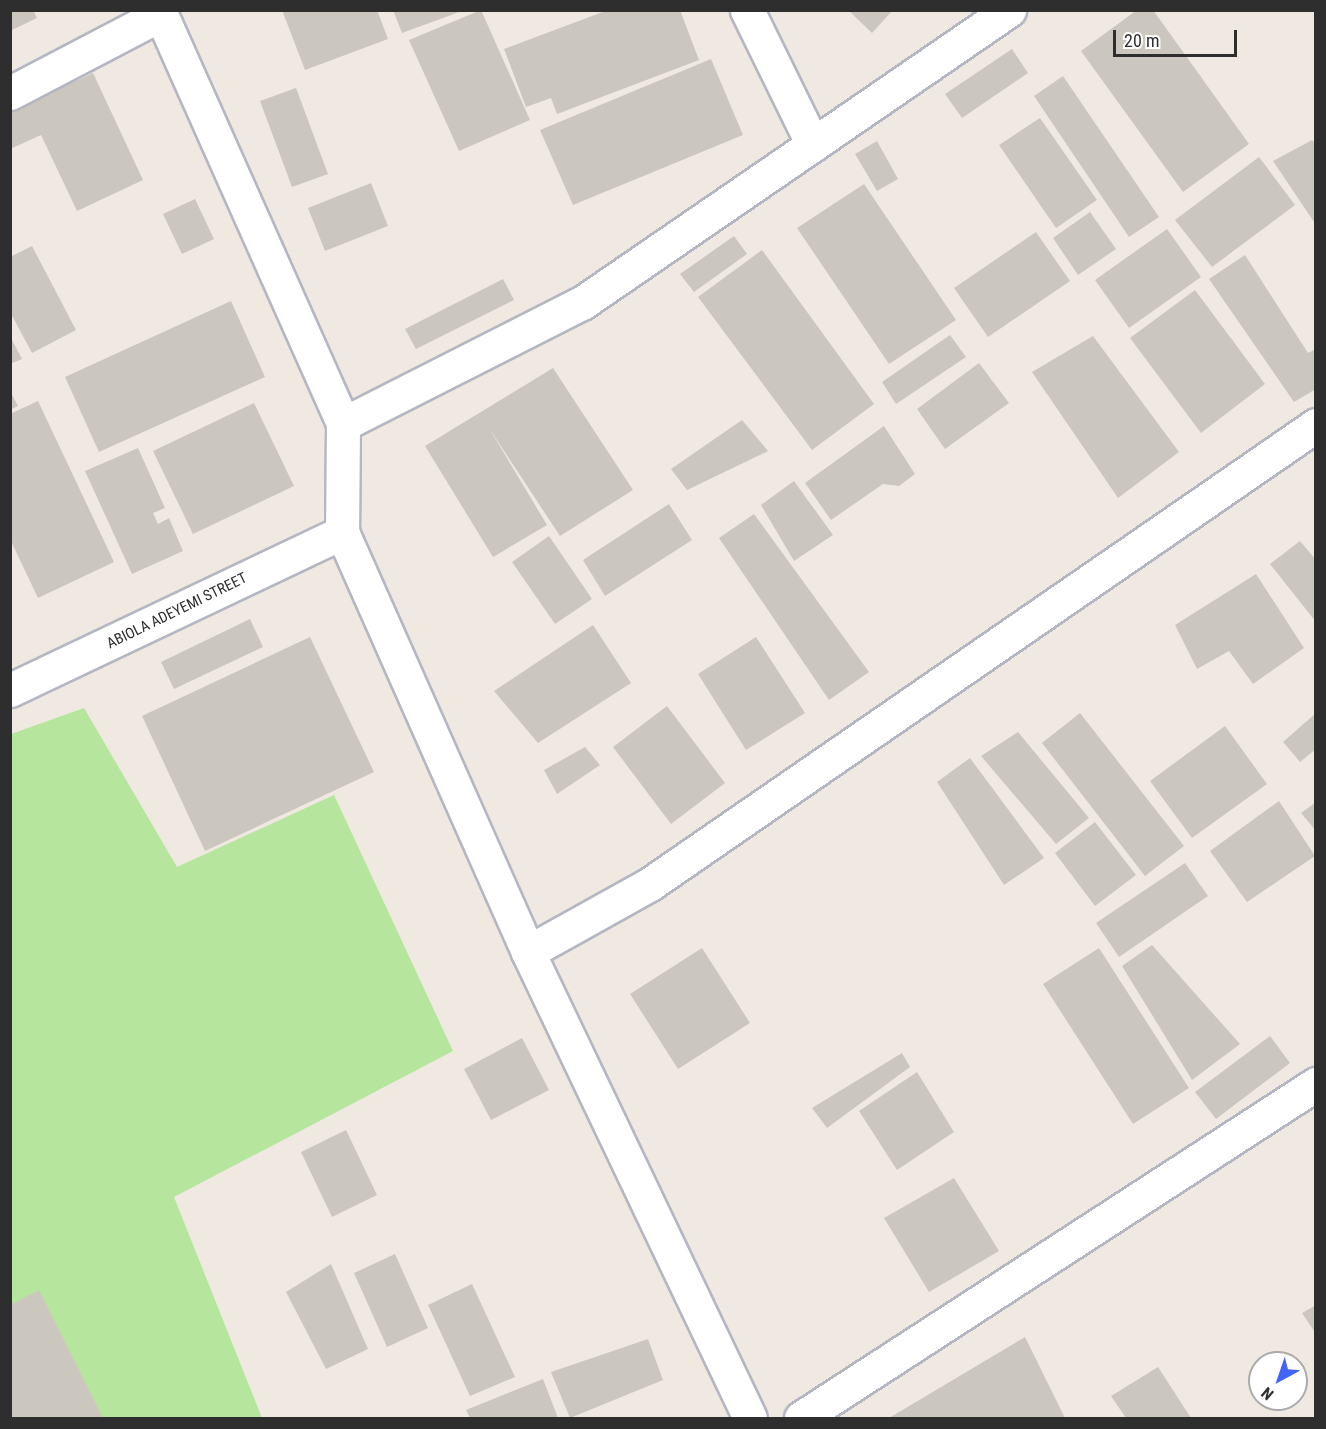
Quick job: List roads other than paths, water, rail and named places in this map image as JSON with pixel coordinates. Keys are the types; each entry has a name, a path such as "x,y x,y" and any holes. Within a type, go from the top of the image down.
{"street":[{"path":"747,10 813,145"},
{"path":"343,424 582,303 1009,10"},
{"path":"10,93 160,12 343,424 342,532 528,952 750,1419"},
{"path":"528,952 650,884 1316,425"},
{"name":"ABIOLA ADEYEMI STREET","path":"10,690 342,532"},
{"path":"801,1419 1316,1084"}]}
